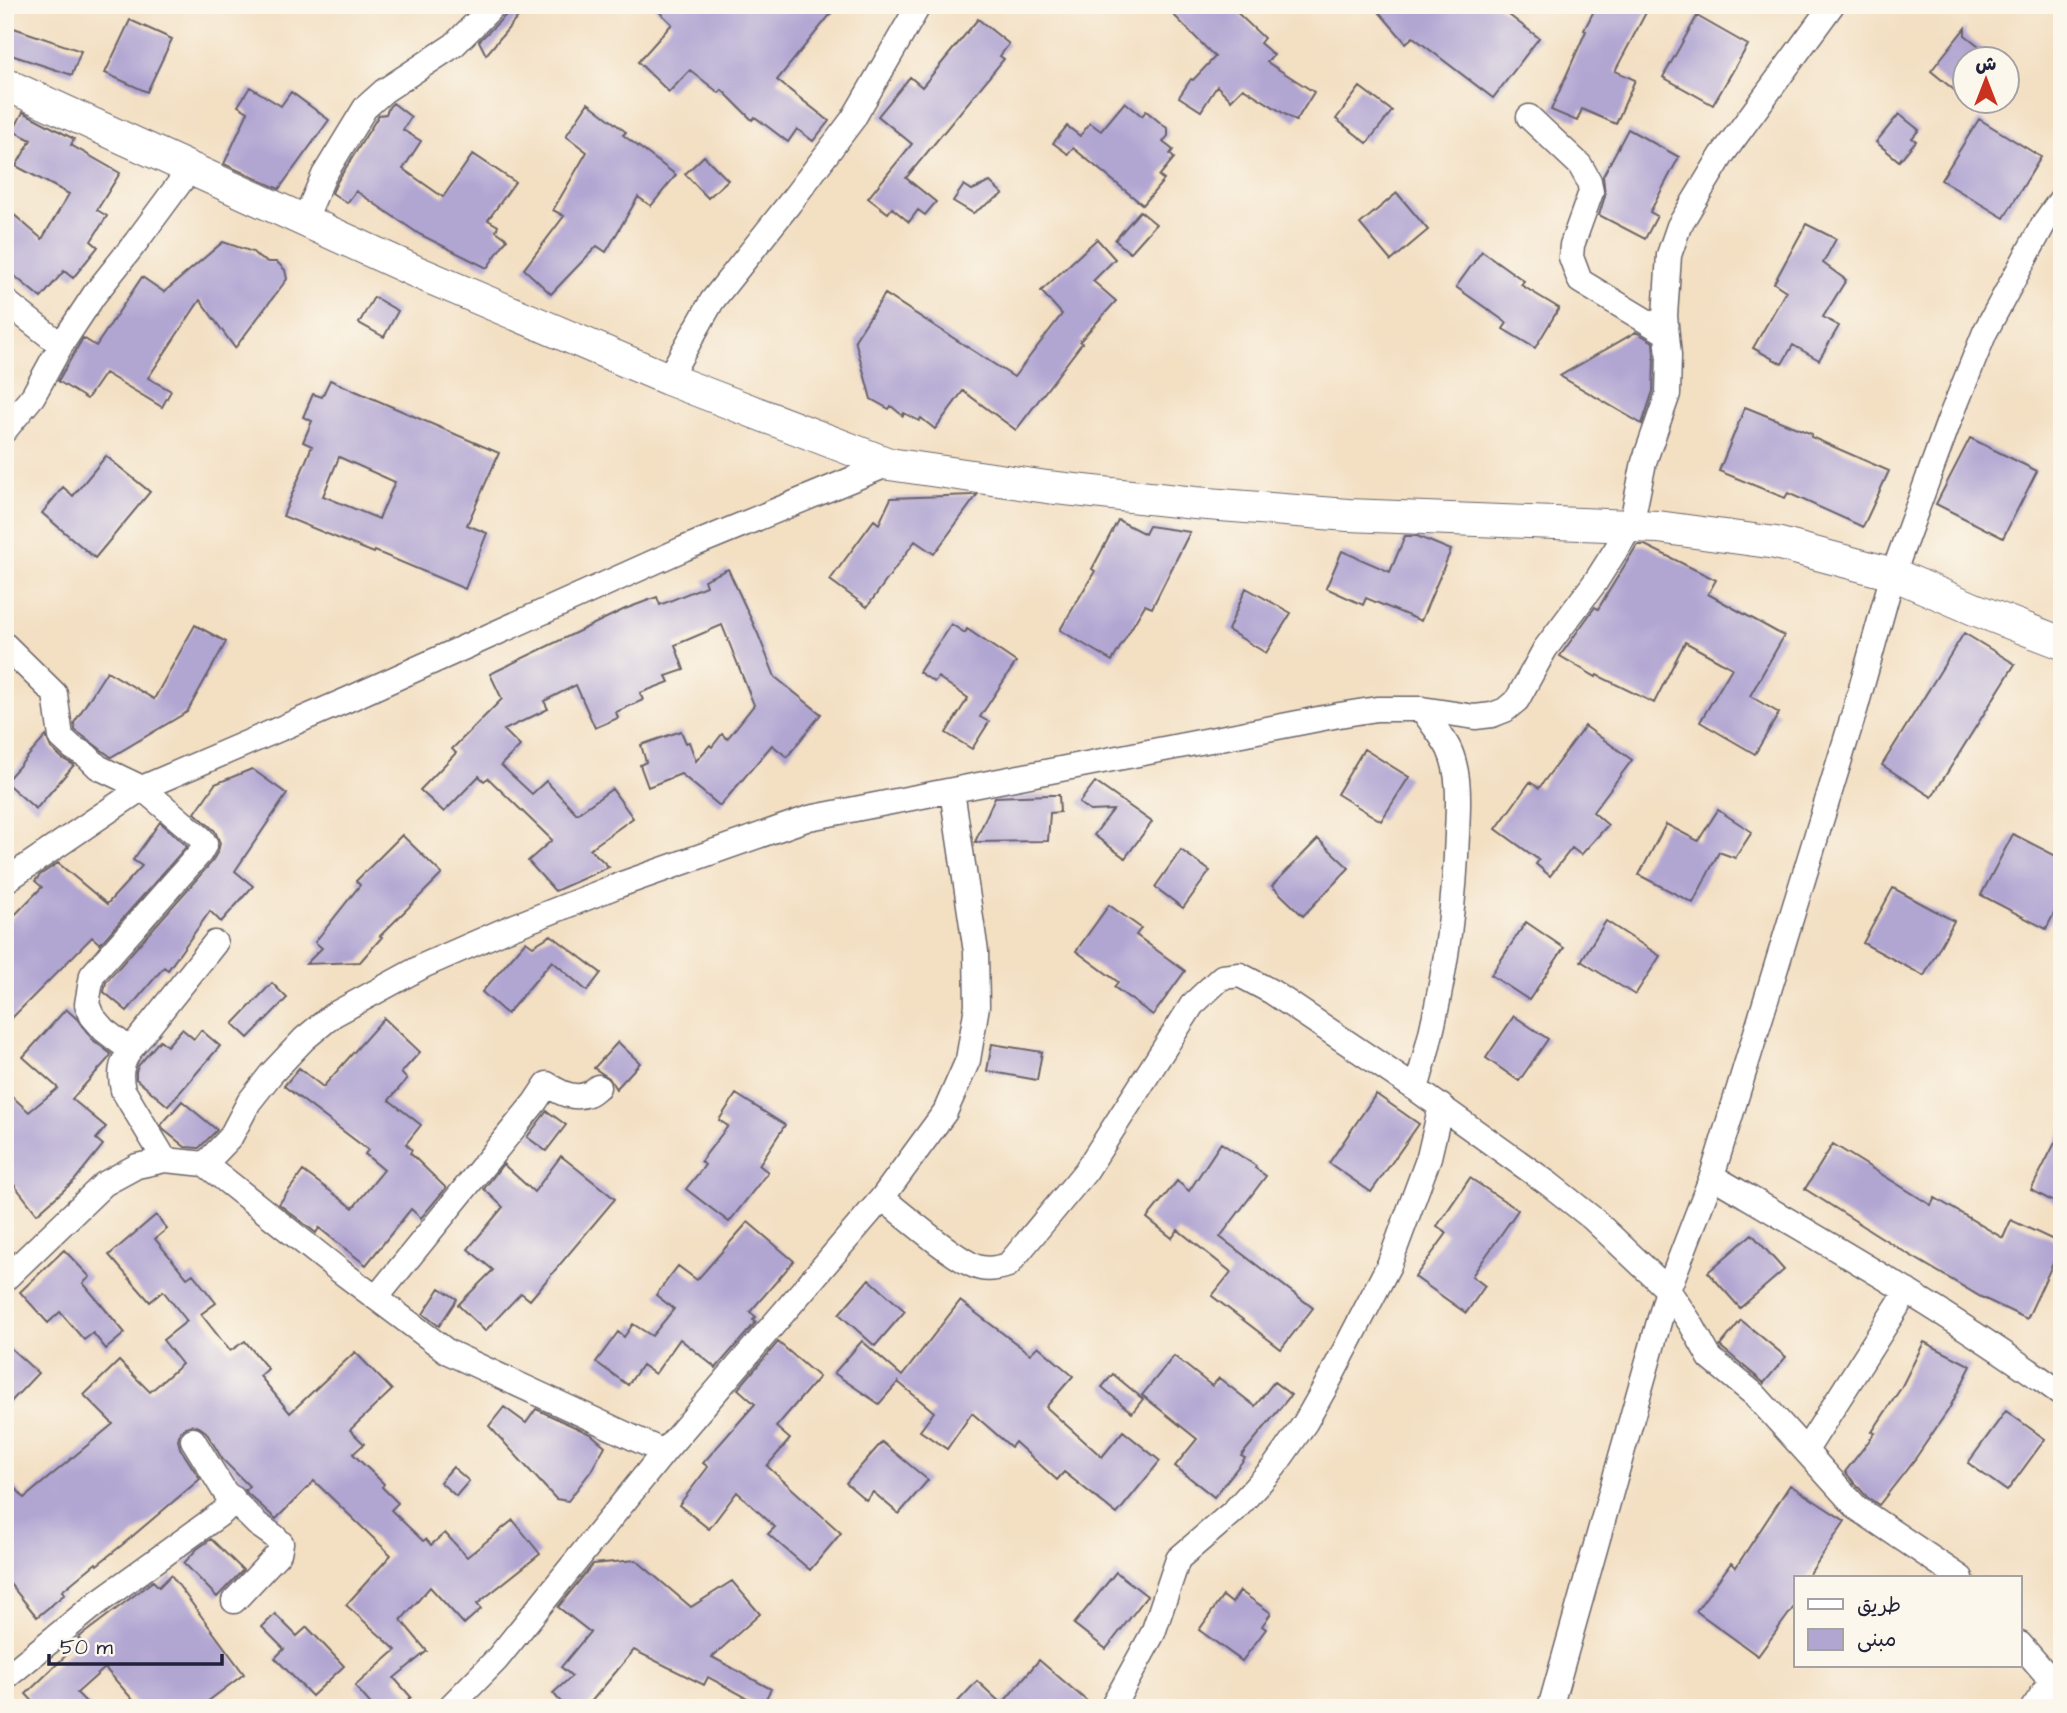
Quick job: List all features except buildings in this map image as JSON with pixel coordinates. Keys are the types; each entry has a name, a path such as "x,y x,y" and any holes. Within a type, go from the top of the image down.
{"street":[{"path":"304,219 324,175 365,108 384,91 454,45 494,5"},
{"path":"668,379 712,301 853,119 919,5"},
{"path":"205,1164 230,1139 249,1102 271,1074 304,1039 333,1015 425,965 505,930 619,885 809,818 1377,709 1422,709 1475,717 1505,710 1517,700 1545,649 1596,581 1631,526 1644,462 1668,394 1669,355 1665,316 1669,256 1679,226 1722,155 1832,5"},
{"path":"5,84 419,273 668,379 889,464 1047,487 1195,503 1348,515 1658,527 1776,543 1893,574 2062,643"},
{"path":"1529,117 1580,165 1589,181 1591,192 1572,246 1571,257 1580,281 1666,333"},
{"path":"5,430 33,396 61,345 94,295 190,169"},
{"path":"1550,1708 1668,1290 1712,1176 1855,710 1893,574 1985,332 2044,223 2062,198"},
{"path":"5,301 61,345"},
{"path":"5,881 142,789 683,549 889,464"},
{"path":"5,645 55,694 61,737 98,767 142,789 205,844 92,975 87,1004 92,1016 104,1031 130,1050"},
{"path":"1416,1089 1439,1001 1450,926 1456,865 1458,800 1456,775 1449,750 1422,709"},
{"path":"449,1708 497,1659 664,1452 882,1198 945,1112 968,1060 977,1006 976,952 951,791"},
{"path":"165,1160 123,1090 121,1068 130,1050 215,943"},
{"path":"882,1198 962,1260 980,1268 1008,1265 1086,1171 1192,1005 1222,977 1240,975 1272,992 1441,1105 1581,1209 1668,1290 1710,1358 1755,1395 1857,1508 1958,1576"},
{"path":"376,1298 547,1084 561,1094 588,1094 598,1087"},
{"path":"1114,1708 1153,1633 1178,1559 1234,1511 1274,1467 1305,1423 1327,1384 1389,1265 1429,1157 1441,1105"},
{"path":"5,1279 104,1184 137,1166 165,1160 205,1164 448,1352 664,1452"},
{"path":"1712,1176 1907,1291 2026,1367 2062,1394"},
{"path":"1806,1450 1907,1291"},
{"path":"193,1440 225,1492 257,1524 281,1543 279,1553 234,1601"},
{"path":"5,1678 97,1603 223,1512 233,1498"},
{"path":"2022,1646 2057,1686 2034,1708"}]}
